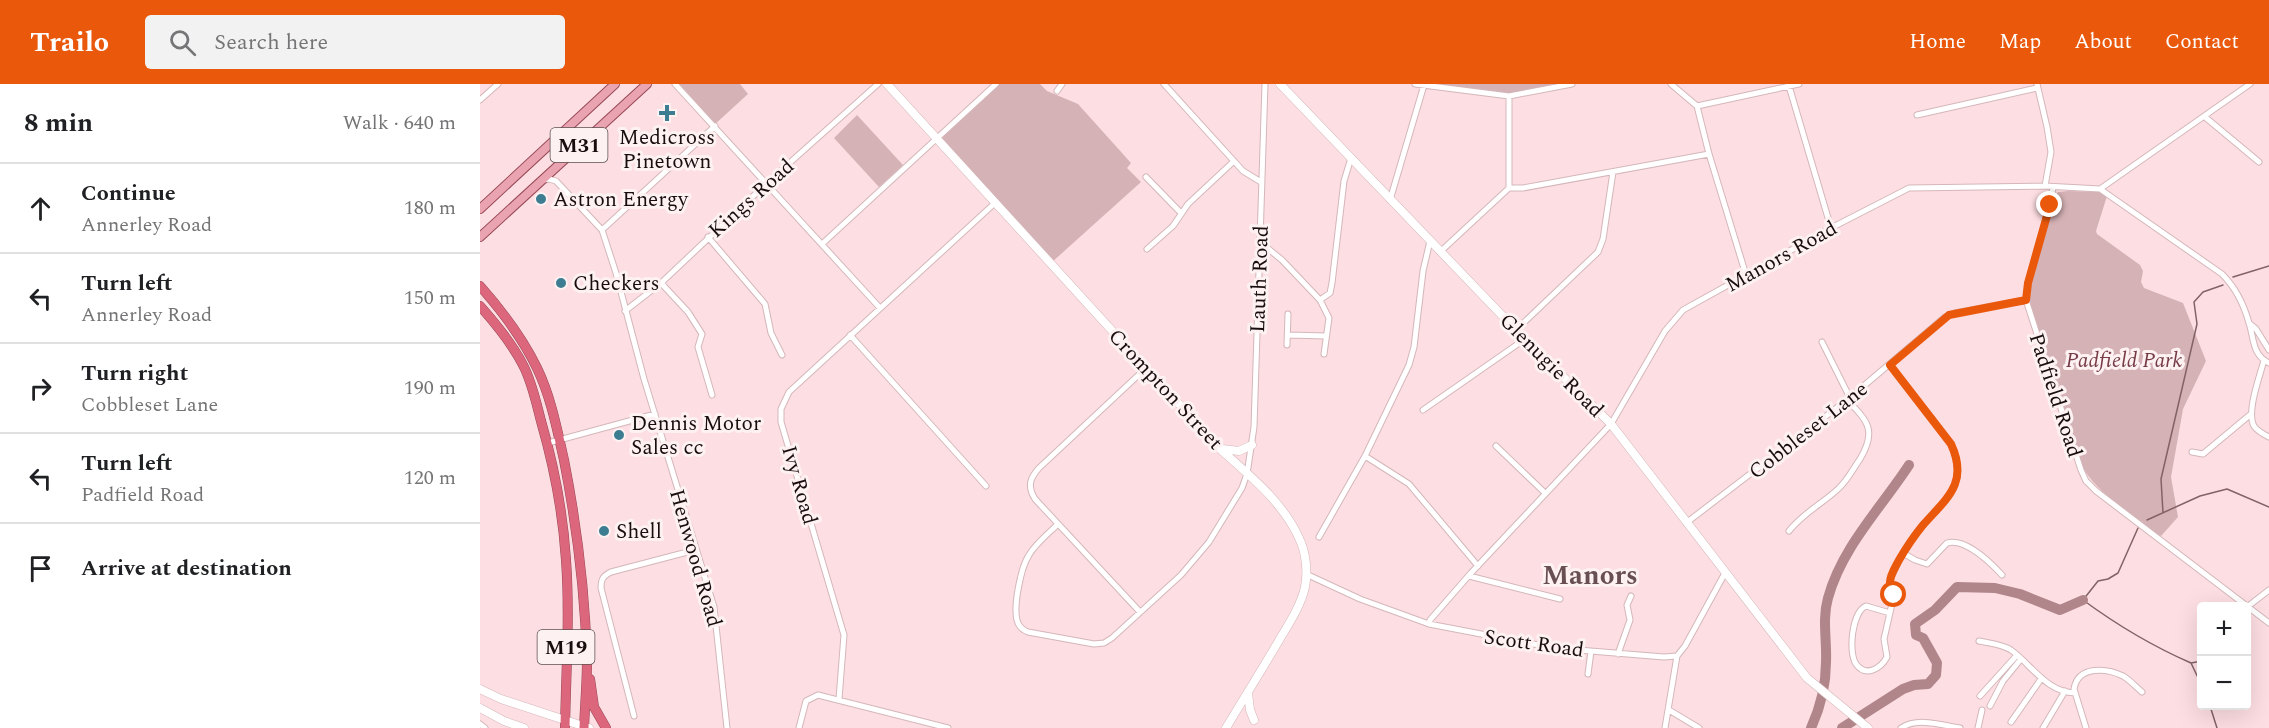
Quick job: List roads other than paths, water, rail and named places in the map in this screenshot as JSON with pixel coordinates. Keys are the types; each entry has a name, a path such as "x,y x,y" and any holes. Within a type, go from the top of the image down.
{"highway":[{"name":"M19","path":"480,286 507,316 534,362 548,396 560,440 579,545 587,662 586,727"},
{"name":"M19","path":"480,306 509,341 524,366 548,443 563,526 566,562 566,724"},
{"path":"587,662 594,706 606,728"}],"main road":[{"name":"M31","path":"480,208 615,84"},
{"name":"M31","path":"480,237 646,84"}],"street":[{"path":"480,100 498,84"},
{"path":"675,84 880,308"},
{"name":"Kings Road","path":"625,311 661,283 708,237 878,84"},
{"name":"Crompton Street","path":"887,84 1220,448 1266,492 1296,531 1304,550 1306,574 1305,585 1297,608 1226,728"},
{"path":"822,244 996,84"},
{"path":"1057,91 1062,84"},
{"path":"1164,84 1234,161 1248,175 1262,182"},
{"name":"Lauth Road","path":"1058,524 1034,548 1023,566 1016,614 1020,628 1028,632 1099,645 1112,638 1181,574 1204,549 1242,488 1252,445 1255,400 1265,84"},
{"name":"Glenugie Road","path":"1280,84 1440,252 1611,424 1798,667 1817,688 1866,727"},
{"path":"1414,84 1509,96 1572,84"},
{"path":"1671,84 1697,106 1709,154 1746,275"},
{"path":"1697,106 1799,84"},
{"path":"2250,84 2100,189 2222,274 2234,288 2250,324 2269,350"},
{"path":"1390,200 1424,85"},
{"path":"1789,86 1831,228"},
{"path":"1917,115 2037,86 2051,152 2045,186"},
{"path":"1509,96 1509,188"},
{"path":"2205,117 2259,162"},
{"path":"602,230 715,126"},
{"path":"1440,252 1509,188 1523,188 1709,154"},
{"path":"1320,300 1327,296 1331,288 1344,181 1351,158"},
{"path":"1147,249 1173,226 1188,204 1234,161"},
{"path":"1516,330 1598,252 1603,239 1613,172"},
{"path":"1146,177 1181,213"},
{"name":"Henwood Road","path":"539,181 549,179 556,181 602,230 695,550 714,607 728,728"},
{"name":"Manors Road","path":"1429,624 1430,620 1478,566 1611,424 1674,318 1698,301 1909,188 2045,186 2100,189"},
{"name":"Padfield Road","path":"2053,187 2028,283 2026,300 2052,386 2086,481 2241,602"},
{"name":"Ivy Road","path":"839,699 844,635 781,422 781,409 789,392 996,202"},
{"path":"708,237 765,304 771,333 782,355"},
{"path":"1319,537 1365,456 1396,395 1412,355 1430,241"},
{"path":"1260,242 1282,260 1320,300 1329,318 1324,354"},
{"path":"661,283 688,312 702,334 698,347 712,395"},
{"name":"Cobbleset Lane","path":"1686,523 1848,399 1949,315 2026,300"},
{"path":"1287,345 1288,314"},
{"path":"2250,324 2253,344 2267,362 2251,414 2253,425 2269,437"},
{"path":"850,335 986,486"},
{"path":"1289,335 1326,336"},
{"path":"1424,410 1525,339"},
{"path":"1788,531 1801,516 1843,484 1867,447 1870,434 1867,423 1848,399 1822,342"},
{"path":"1890,365 1951,444 1958,470 1957,480 1947,500 1923,525 1903,553 1891,578 1890,584 1894,595 1890,613 1884,639 1887,657 1877,669 1870,671 1863,669 1856,665 1853,655 1853,634 1857,614 1866,606 1890,613"},
{"path":"1140,612 1032,495 1029,485 1031,477 1049,458 1146,368"},
{"path":"548,443 655,414"},
{"path":"2192,452 2203,454 2251,414"},
{"path":"1220,448 1239,451 1252,445"},
{"path":"1496,446 1545,493"},
{"path":"1365,456 1409,484 1478,566"},
{"path":"1903,553 1915,561 1927,564 1947,543 1957,543 1976,552 2002,575"},
{"path":"634,716 601,588 601,580 611,572 695,550"},
{"path":"1665,728 1677,656 1685,646 1725,573"},
{"name":"Scott Road","path":"1306,574 1360,599 1429,624 1554,648 1664,657 1677,656"},
{"path":"1469,576 1560,599"},
{"path":"2251,604 2269,590"},
{"path":"1618,654 1630,620 1627,605 1631,596"},
{"name":"Padfield Road","path":"2251,610 2269,624"},
{"path":"1979,641 2008,648 2041,679 2065,691 2075,693"},
{"path":"1588,674 1591,651"},
{"path":"1980,696 2019,657"},
{"path":"1990,706 2019,657"},
{"path":"2085,728 2075,693 2075,685 2085,673 2098,670 2123,676 2142,692"},
{"path":"2011,723 2041,679"},
{"path":"480,689 566,724 586,727"},
{"path":"1248,691 1248,703 1254,720"},
{"path":"2043,728 2065,691"},
{"path":"799,728 803,706 808,699 818,695 948,728"},
{"path":"480,708 524,728"},
{"path":"1669,710 1699,728"},
{"path":"1978,728 1982,710"},
{"path":"1901,728 1913,722 1960,728"},
{"path":"480,724 485,728"}],"waterway":[{"path":"2233,277 2269,266"},
{"path":"2163,513 2161,479 2197,324 2194,302 2203,292 2223,285"},
{"path":"1811,728 1824,688 1825,614 1834,579 1852,545 1909,465"},
{"path":"2147,520 2200,496 2227,489 2269,507"},
{"path":"2138,528 2118,573 2108,579 2098,581 2083,600 2162,650 2191,663 2197,676"},
{"path":"1842,728 1903,689 1928,684 1936,675 1937,663 1923,638 1916,635 1915,624 1935,610 1957,587 1995,588 2020,594 2060,610 2083,600"},
{"path":"2191,663 2197,662"},
{"path":"2211,710 2217,728"}],"place":[{"name":"Medicross Pinetown","path":"667,113"},
{"name":"Astron Energy","path":"541,199"},
{"name":"Checkers","path":"561,283"},
{"name":"Dennis Motor Sales cc","path":"619,435"},
{"name":"Shell","path":"604,531"}],"district":[{"name":"Manors","path":"1590,575"}],"park label":[{"name":"Padfield Park","path":"2124,360"}]}
